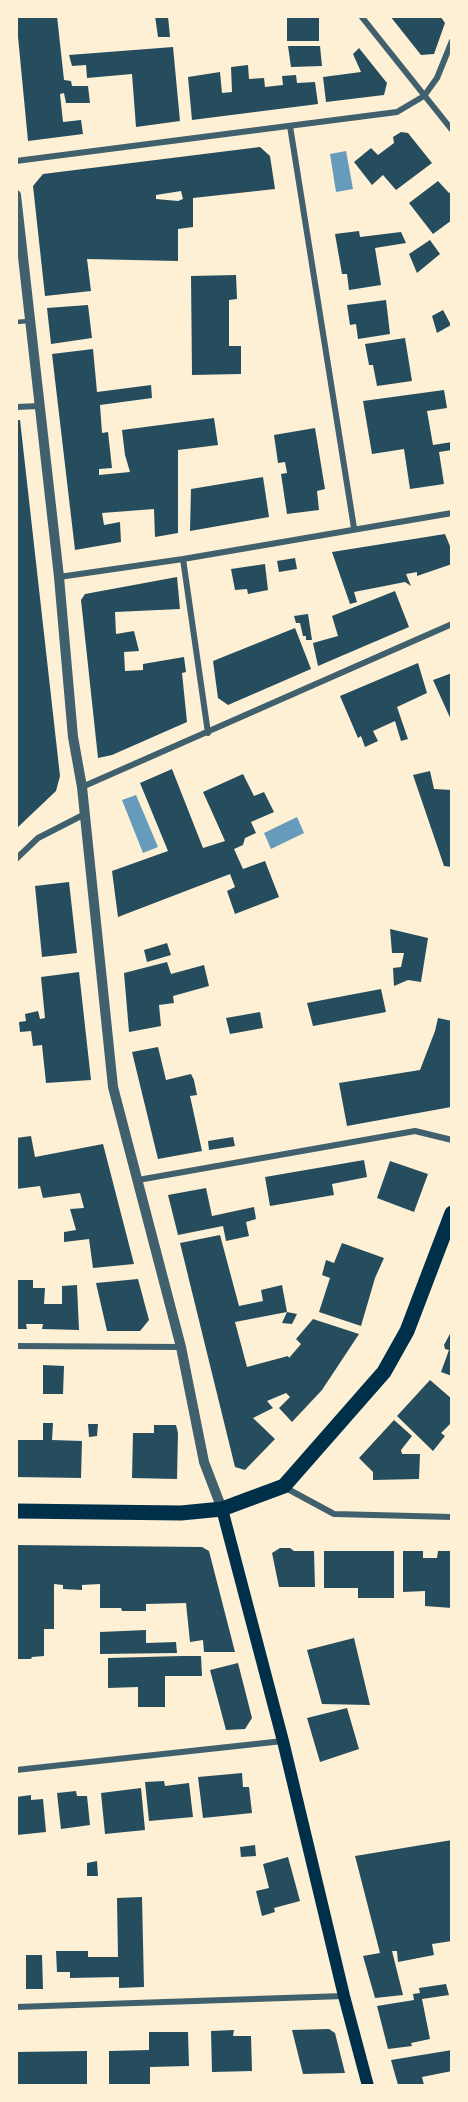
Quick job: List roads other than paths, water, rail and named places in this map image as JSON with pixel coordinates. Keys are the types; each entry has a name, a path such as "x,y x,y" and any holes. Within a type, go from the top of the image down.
{"main road":[{"path":"16,1511 181,1513 222,1509 284,1486 384,1372 407,1331 452,1213"},
{"path":"222,1509 283,1741 344,1996 368,2085"}],"street":[{"path":"361,16 452,130"},
{"path":"16,161 397,112 424,96 437,78 452,41"},
{"path":"290,126 354,528"},
{"path":"16,195 59,577 73,736 82,787 113,1087 181,1347 204,1462 222,1509"},
{"path":"16,407 40,406"},
{"path":"59,577 452,513"},
{"path":"183,558 208,733"},
{"path":"82,787 452,624"},
{"path":"16,859 38,838 85,814"},
{"path":"138,1180 415,1131 452,1140"},
{"path":"16,1346 181,1347"},
{"path":"284,1486 334,1514 452,1517"},
{"path":"16,1770 283,1741"},
{"path":"16,2007 344,1996"}],"lane":[{"path":"16,322 31,321"}],"water":[{"path":"346,151 353,189 336,192 330,154"},
{"path":"136,795 158,847 143,853 122,800"},
{"path":"297,817 304,833 271,849 264,833"}]}
